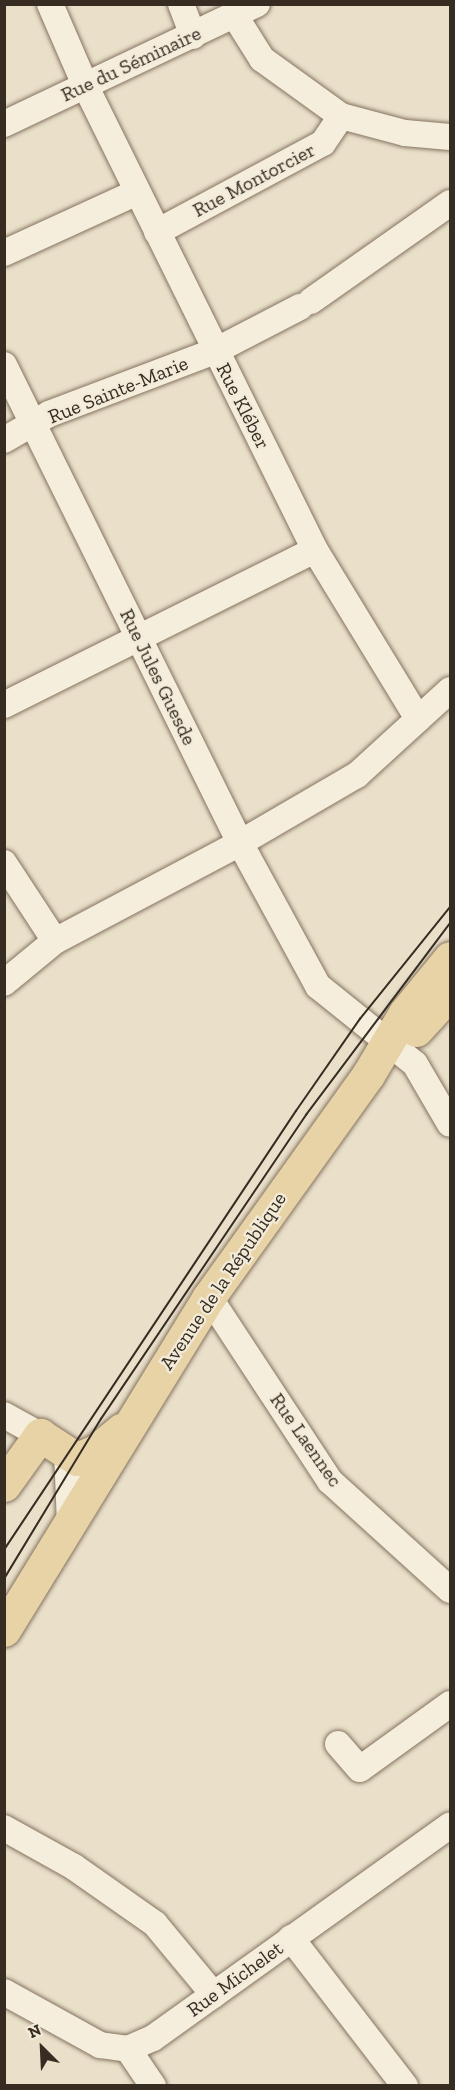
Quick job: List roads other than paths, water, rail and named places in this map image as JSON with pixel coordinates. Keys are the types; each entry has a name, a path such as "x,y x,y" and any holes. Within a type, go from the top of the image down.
{"main road":[{"name":"Avenue de la République","path":"4,1630 70,1526 129,1423 209,1296 390,1042 405,1013 450,958"},
{"path":"390,1042 420,1029 450,993"},
{"name":"Avenue de la République","path":"53,1444 77,1458 96,1451 129,1423"},
{"path":"4,1485 53,1444"}],"street":[{"name":"Rue Kléber","path":"50,4 85,85 315,550 418,719"},
{"path":"181,4 193,36"},
{"name":"Rue du Séminaire","path":"4,124 246,10"},
{"path":"246,10 262,59 341,116 405,133 450,138"},
{"name":"Rue Montorcier","path":"157,232 324,143 341,116"},
{"path":"4,253 137,192"},
{"name":"Rue Sainte-Marie","path":"4,440 34,427 50,414 215,351 305,304 450,203"},
{"name":"Rue Jules Guesde","path":"4,365 240,843 318,986 390,1042"},
{"path":"4,705 140,640 315,550"},
{"path":"4,983 55,941 240,843 357,775 450,690"},
{"path":"4,863 55,941"},
{"path":"390,1042 416,1064 450,1124"},
{"name":"Rue Laennec","path":"209,1296 330,1481 450,1590"},
{"path":"4,1415 53,1444 70,1526"},
{"path":"338,1744 360,1769 450,1704"},
{"name":"Rue Michelet","path":"128,2049 153,2038 450,1825"},
{"path":"4,1828 74,1867 155,1924 214,1995"},
{"path":"291,1938 405,2085"},
{"path":"4,1992 100,2045 128,2049 153,2085"}],"tram line":[{"path":"4,1550 296,1111 360,1019 450,907"},
{"path":"4,1579 101,1419 306,1115 450,923"}]}
